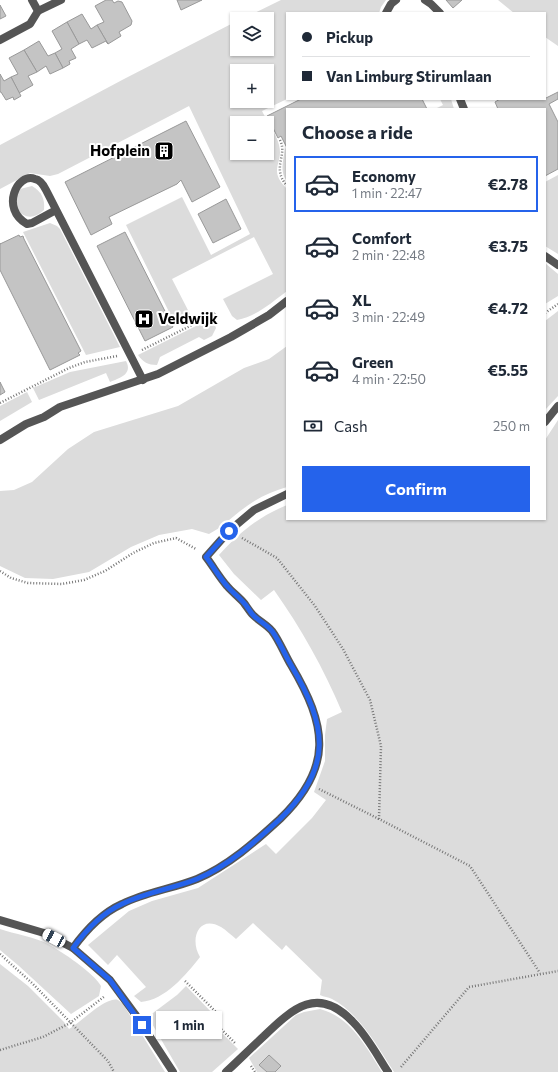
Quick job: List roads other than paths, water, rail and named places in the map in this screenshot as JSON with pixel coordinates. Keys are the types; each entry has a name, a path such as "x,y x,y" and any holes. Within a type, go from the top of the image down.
{"street":[{"path":"32,0 38,11"},
{"path":"0,40 30,24 38,11 61,0"},
{"path":"387,12 391,4 396,0"},
{"path":"425,0 439,12"},
{"path":"56,210 27,224 9,211 6,205 6,197 12,187 24,180 33,178 42,184 56,210 143,380"},
{"path":"546,257 558,265"},
{"path":"0,440 26,424 44,417 60,407 158,374 231,337 269,315 286,302"},
{"path":"546,421 558,406"},
{"path":"73,948 89,928 103,916 122,904 186,884 205,876 242,852 288,811 300,798 309,784 318,760 319,743 316,722 302,682 272,631 252,614 244,603 227,586 206,557 229,531 254,510 286,494"},
{"path":"0,920 44,932 73,948 110,980 135,1014 173,1072"},
{"path":"226,1072 292,1011 302,1006 323,1003 334,1006 354,1022 365,1036 388,1072"}],"place":[{"name":"Hofplein","path":"164,151"},
{"name":"Veldwijk","path":"144,319"}]}
